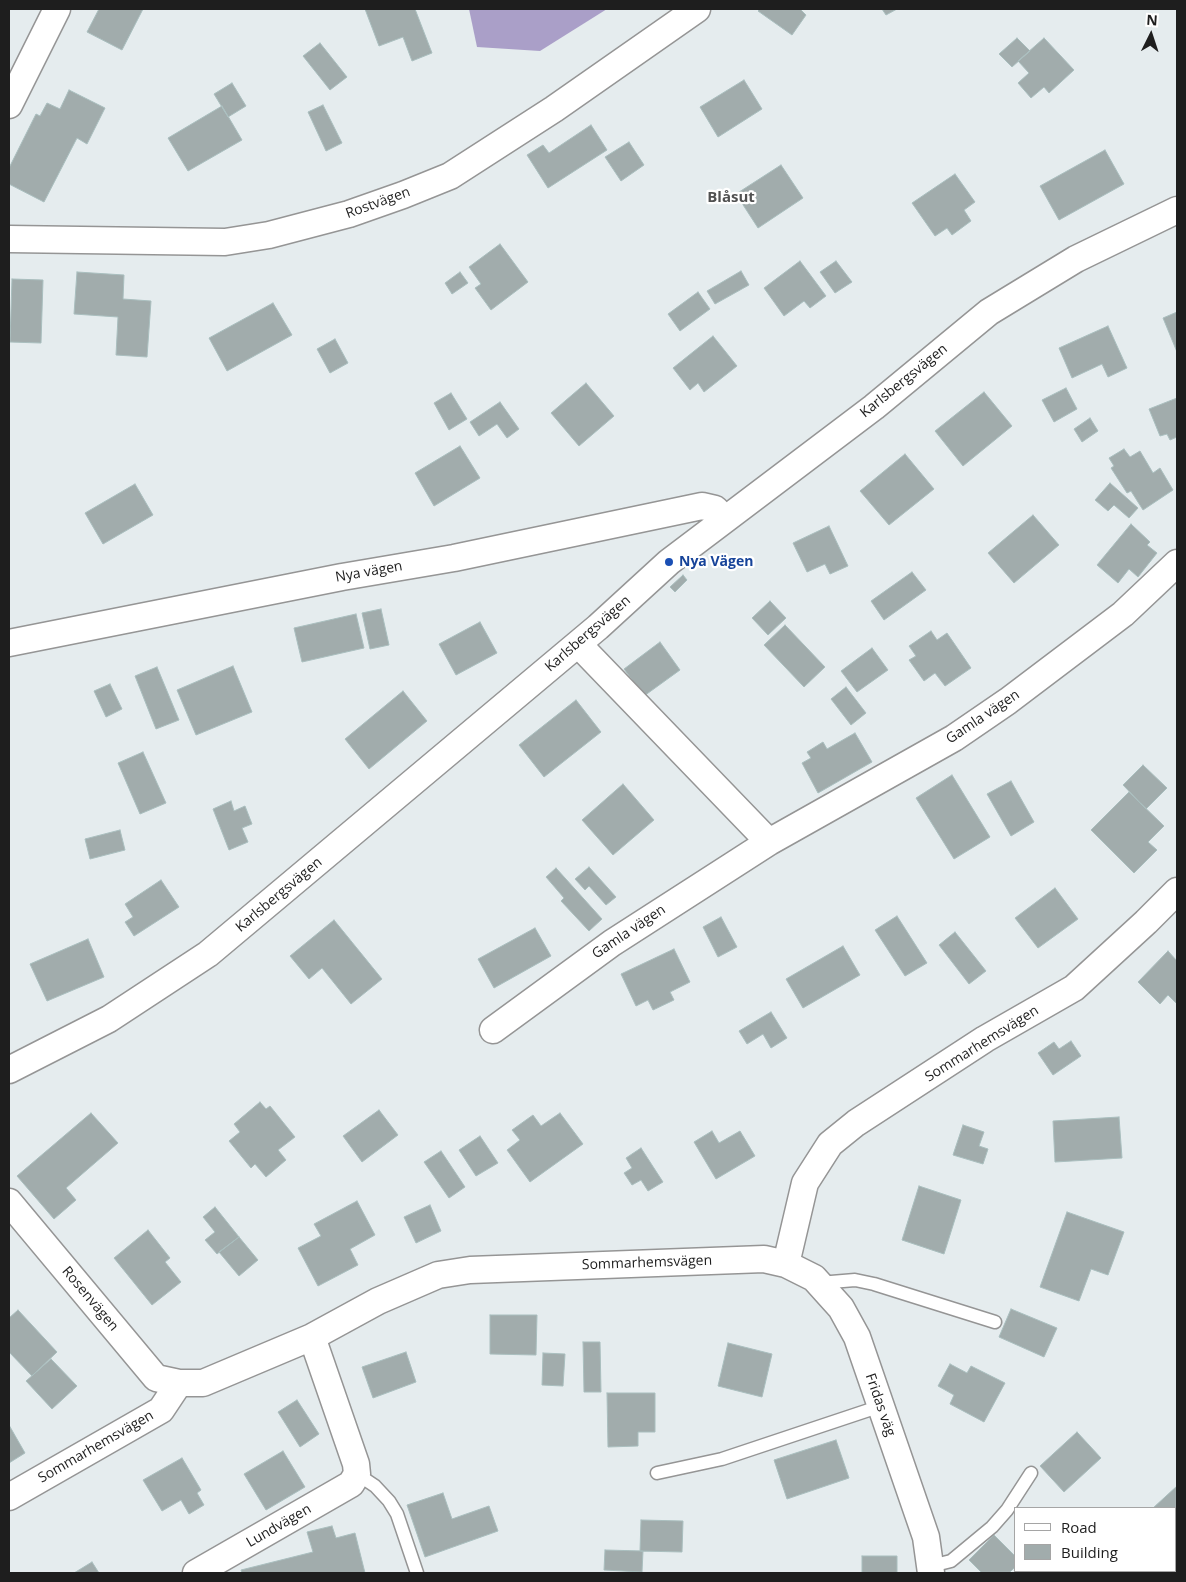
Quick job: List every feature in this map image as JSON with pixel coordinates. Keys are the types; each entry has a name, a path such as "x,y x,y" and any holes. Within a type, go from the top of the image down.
{"street":[{"path":"9,105 57,9"},
{"name":"Rostvägen","path":"9,239 226,242 269,235 349,214 450,176 554,109 697,9"},
{"name":"Karlsbergsvägen","path":"9,1070 109,1019 208,954 578,644 669,562 724,518 874,406 989,312 1076,259 1177,210"},
{"name":"Nya vägen","path":"9,643 164,611 454,558 702,506 715,508 724,518"},
{"name":"Gamla vägen","path":"493,1030 612,943 769,842 954,738 1008,701 1123,614 1177,563"},
{"path":"578,644 769,842"},
{"name":"Sommarhemsvägen","path":"9,1497 161,1410 179,1384 203,1383 312,1338 412,1284 438,1275 470,1270 764,1259 786,1264 805,1183 830,1144 856,1123 985,1039 1074,988 1146,922 1177,890"},
{"name":"Rosenvägen","path":"9,1202 156,1378 179,1384"},
{"name":"Fridas väg","path":"786,1264 814,1278 819,1283 841,1308 856,1337 926,1536 931,1569"},
{"path":"312,1338 356,1464 357,1474"},
{"name":"Lundvägen","path":"196,1573 351,1484 357,1474"}],"lane":[{"path":"819,1283 855,1280 874,1284 995,1322"},
{"path":"657,1473 722,1459 881,1406"},
{"path":"931,1569 951,1561 992,1527 1007,1510 1031,1473"},
{"path":"357,1474 375,1486 389,1500 397,1514 417,1573"}],"shaded area":[{"path":"469,9 607,9 540,51 477,47"}],"building":[{"path":"99,9 143,9 122,50 87,32"},
{"path":"365,9 415,9 432,53 412,61 403,37 379,46"},
{"path":"760,9 800,9 806,15 792,35 758,11"},
{"path":"882,9 897,9 886,15"},
{"path":"1017,38 1030,51 1012,67 999,54"},
{"path":"1044,38 1074,70 1049,93 1044,87 1031,98 1018,83 1029,73 1018,61"},
{"path":"320,43 347,77 330,90 303,56"},
{"path":"744,80 762,109 718,137 700,107"},
{"path":"232,83 246,106 228,117 214,94"},
{"path":"69,90 105,108 87,144 77,138 44,202 9,184 9,168 36,114 40,116 47,103 60,109"},
{"path":"323,105 342,143 326,151 308,112"},
{"path":"222,106 242,140 188,171 168,138"},
{"path":"591,125 607,150 548,188 527,155 543,145 549,153"},
{"path":"629,142 644,165 621,181 605,157"},
{"path":"1105,150 1124,184 1059,220 1040,186"},
{"path":"781,165 803,198 758,228 736,194"},
{"path":"955,174 975,202 964,210 971,221 952,235 947,228 935,236 912,203"},
{"path":"500,244 528,282 491,310 475,288 481,284 469,267"},
{"path":"800,261 826,296 810,308 804,301 784,316 764,288"},
{"path":"836,261 852,282 835,293 820,272"},
{"path":"741,271 749,285 715,304 707,291"},
{"path":"77,272 124,275 123,299 151,301 147,357 116,355 118,317 74,314"},
{"path":"460,272 468,283 452,294 445,283"},
{"path":"12,279 43,280 41,343 10,342"},
{"path":"698,292 710,309 680,331 668,314"},
{"path":"273,303 292,335 227,371 209,338"},
{"path":"1177,312 1177,352 1163,318"},
{"path":"1108,326 1127,368 1108,377 1102,364 1072,378 1059,348"},
{"path":"713,336 737,366 704,392 698,383 690,390 673,368"},
{"path":"335,339 348,363 330,373 317,349"},
{"path":"586,383 614,416 579,446 551,413"},
{"path":"1066,388 1077,409 1054,422 1042,400"},
{"path":"984,392 1012,426 963,466 935,431"},
{"path":"451,393 467,419 449,430 434,403"},
{"path":"1177,398 1177,437 1170,440 1167,434 1160,436 1149,409"},
{"path":"500,402 519,429 507,438 497,424 479,436 470,422"},
{"path":"1090,418 1098,431 1082,442 1074,429"},
{"path":"460,446 480,478 434,506 415,473"},
{"path":"1124,449 1130,457 1140,451 1153,473 1160,468 1173,490 1143,510 1131,491 1127,493 1111,468 1114,466 1109,458"},
{"path":"905,454 934,489 889,525 860,491"},
{"path":"1110,483 1138,508 1129,518 1114,505 1108,511 1095,500"},
{"path":"135,484 153,515 103,544 85,513"},
{"path":"1033,515 1059,545 1014,583 988,553"},
{"path":"1131,524 1150,542 1147,545 1157,553 1138,577 1129,569 1118,583 1097,565"},
{"path":"829,526 848,566 830,574 825,564 807,572 793,543"},
{"path":"912,572 926,590 884,620 871,601"},
{"path":"683,575 687,580 675,592 670,587"},
{"path":"770,601 786,618 768,635 752,618"},
{"path":"381,609 389,645 370,649 362,613"},
{"path":"356,614 364,648 302,662 294,628"},
{"path":"480,622 497,653 456,675 439,644"},
{"path":"785,625 825,667 804,687 764,645"},
{"path":"931,631 937,640 947,633 971,668 945,686 935,673 924,681 909,660 916,656 909,646"},
{"path":"660,642 680,670 644,696 624,669"},
{"path":"872,648 888,670 857,692 841,671"},
{"path":"233,666 252,712 196,735 177,690"},
{"path":"157,667 179,720 156,729 135,676"},
{"path":"110,684 122,709 106,717 94,691"},
{"path":"846,687 866,713 851,725 831,699"},
{"path":"403,691 427,721 369,769 345,739"},
{"path":"576,700 601,732 544,777 519,745"},
{"path":"855,733 872,762 818,793 802,763 811,758 807,752 823,742 827,749"},
{"path":"143,752 166,803 140,814 118,763"},
{"path":"1143,765 1167,788 1146,809 1123,785"},
{"path":"952,775 990,837 954,859 916,798"},
{"path":"1011,781 1034,822 1011,836 987,794"},
{"path":"623,784 654,820 613,855 582,820"},
{"path":"1129,792 1164,826 1148,842 1157,850 1134,873 1091,830"},
{"path":"231,801 234,811 245,806 252,824 242,828 248,842 229,850 213,809"},
{"path":"120,830 125,850 90,859 85,839"},
{"path":"589,867 616,897 606,905 589,886 585,890 575,879"},
{"path":"556,868 602,919 589,931 561,901 564,898 546,877"},
{"path":"161,880 179,907 134,936 125,922 133,917 125,904"},
{"path":"1055,888 1078,919 1038,948 1015,918"},
{"path":"897,916 927,963 905,976 875,930"},
{"path":"721,917 737,947 718,957 703,927"},
{"path":"334,920 382,979 351,1004 322,968 309,979 290,956"},
{"path":"535,928 551,956 494,988 478,959"},
{"path":"955,932 986,971 969,984 939,945"},
{"path":"88,939 104,977 47,1001 30,964"},
{"path":"843,946 860,975 803,1008 786,979"},
{"path":"674,949 690,982 670,992 674,1000 653,1010 648,1000 636,1006 621,974"},
{"path":"1168,951 1177,961 1177,1004 1168,995 1160,1004 1138,982"},
{"path":"771,1012 787,1038 771,1048 763,1034 747,1044 739,1031"},
{"path":"1071,1041 1081,1056 1053,1075 1038,1053 1054,1042 1059,1049"},
{"path":"260,1102 266,1109 270,1106 295,1137 278,1150 286,1160 266,1177 255,1164 251,1168 229,1141 240,1132 234,1124"},
{"path":"379,1110 398,1135 362,1162 343,1136"},
{"path":"91,1113 118,1143 66,1188 76,1200 54,1219 17,1176"},
{"path":"560,1113 583,1144 530,1182 507,1150 520,1140 512,1130 533,1115 541,1126"},
{"path":"1119,1117 1122,1158 1055,1162 1053,1121"},
{"path":"963,1125 984,1132 979,1146 988,1149 983,1164 953,1155"},
{"path":"712,1131 719,1143 740,1131 755,1156 716,1179 694,1142"},
{"path":"480,1136 498,1163 476,1176 459,1150"},
{"path":"641,1148 663,1182 648,1191 641,1180 632,1185 624,1173 632,1168 626,1158"},
{"path":"441,1151 465,1187 449,1198 424,1162"},
{"path":"919,1186 961,1200 944,1254 902,1240"},
{"path":"357,1201 375,1235 350,1249 358,1265 318,1286 298,1248 321,1236 314,1224"},
{"path":"430,1205 441,1231 416,1243 404,1217"},
{"path":"215,1207 239,1237 217,1254 205,1240 215,1232 203,1217"},
{"path":"1067,1212 1124,1232 1108,1275 1091,1269 1079,1301 1040,1287"},
{"path":"148,1230 170,1258 165,1262 181,1282 152,1305 114,1258"},
{"path":"239,1237 258,1260 239,1276 219,1252"},
{"path":"1011,1309 1057,1328 1044,1357 999,1337"},
{"path":"18,1310 57,1352 32,1376 9,1352 9,1318"},
{"path":"490,1315 537,1315 536,1355 490,1354"},
{"path":"583,1342 600,1342 601,1392 584,1392"},
{"path":"728,1343 772,1354 762,1397 718,1386"},
{"path":"406,1352 416,1382 373,1398 362,1367"},
{"path":"543,1353 565,1354 563,1386 542,1385"},
{"path":"51,1359 77,1386 52,1409 26,1381"},
{"path":"950,1364 967,1373 971,1366 1005,1383 984,1422 950,1404 954,1395 938,1386"},
{"path":"607,1393 655,1393 655,1432 638,1432 638,1446 608,1447"},
{"path":"297,1400 319,1434 300,1447 278,1412"},
{"path":"9,1425 25,1453 9,1463"},
{"path":"1077,1432 1101,1458 1064,1492 1040,1466"},
{"path":"836,1440 849,1478 787,1499 774,1460"},
{"path":"283,1451 305,1487 266,1510 244,1474"},
{"path":"182,1458 201,1490 197,1493 204,1505 189,1514 181,1500 162,1511 143,1480"},
{"path":"1177,1486 1176,1542 1176,1507 1154,1507"},
{"path":"443,1493 452,1519 489,1506 498,1531 425,1557 407,1505"},
{"path":"641,1520 683,1521 682,1552 640,1551"},
{"path":"332,1526 336,1538 355,1533 365,1573 242,1573 241,1570 313,1552 307,1532"},
{"path":"994,1535 1014,1555 1014,1568 1009,1573 982,1573 969,1560"},
{"path":"605,1550 643,1551 642,1572 604,1570"},
{"path":"862,1556 897,1556 897,1573 862,1573"},
{"path":"92,1562 99,1573 74,1573"}],"place":[{"name":"Nya Vägen","path":"669,562"}],"district":[{"name":"Blåsut","path":"731,198"}]}
